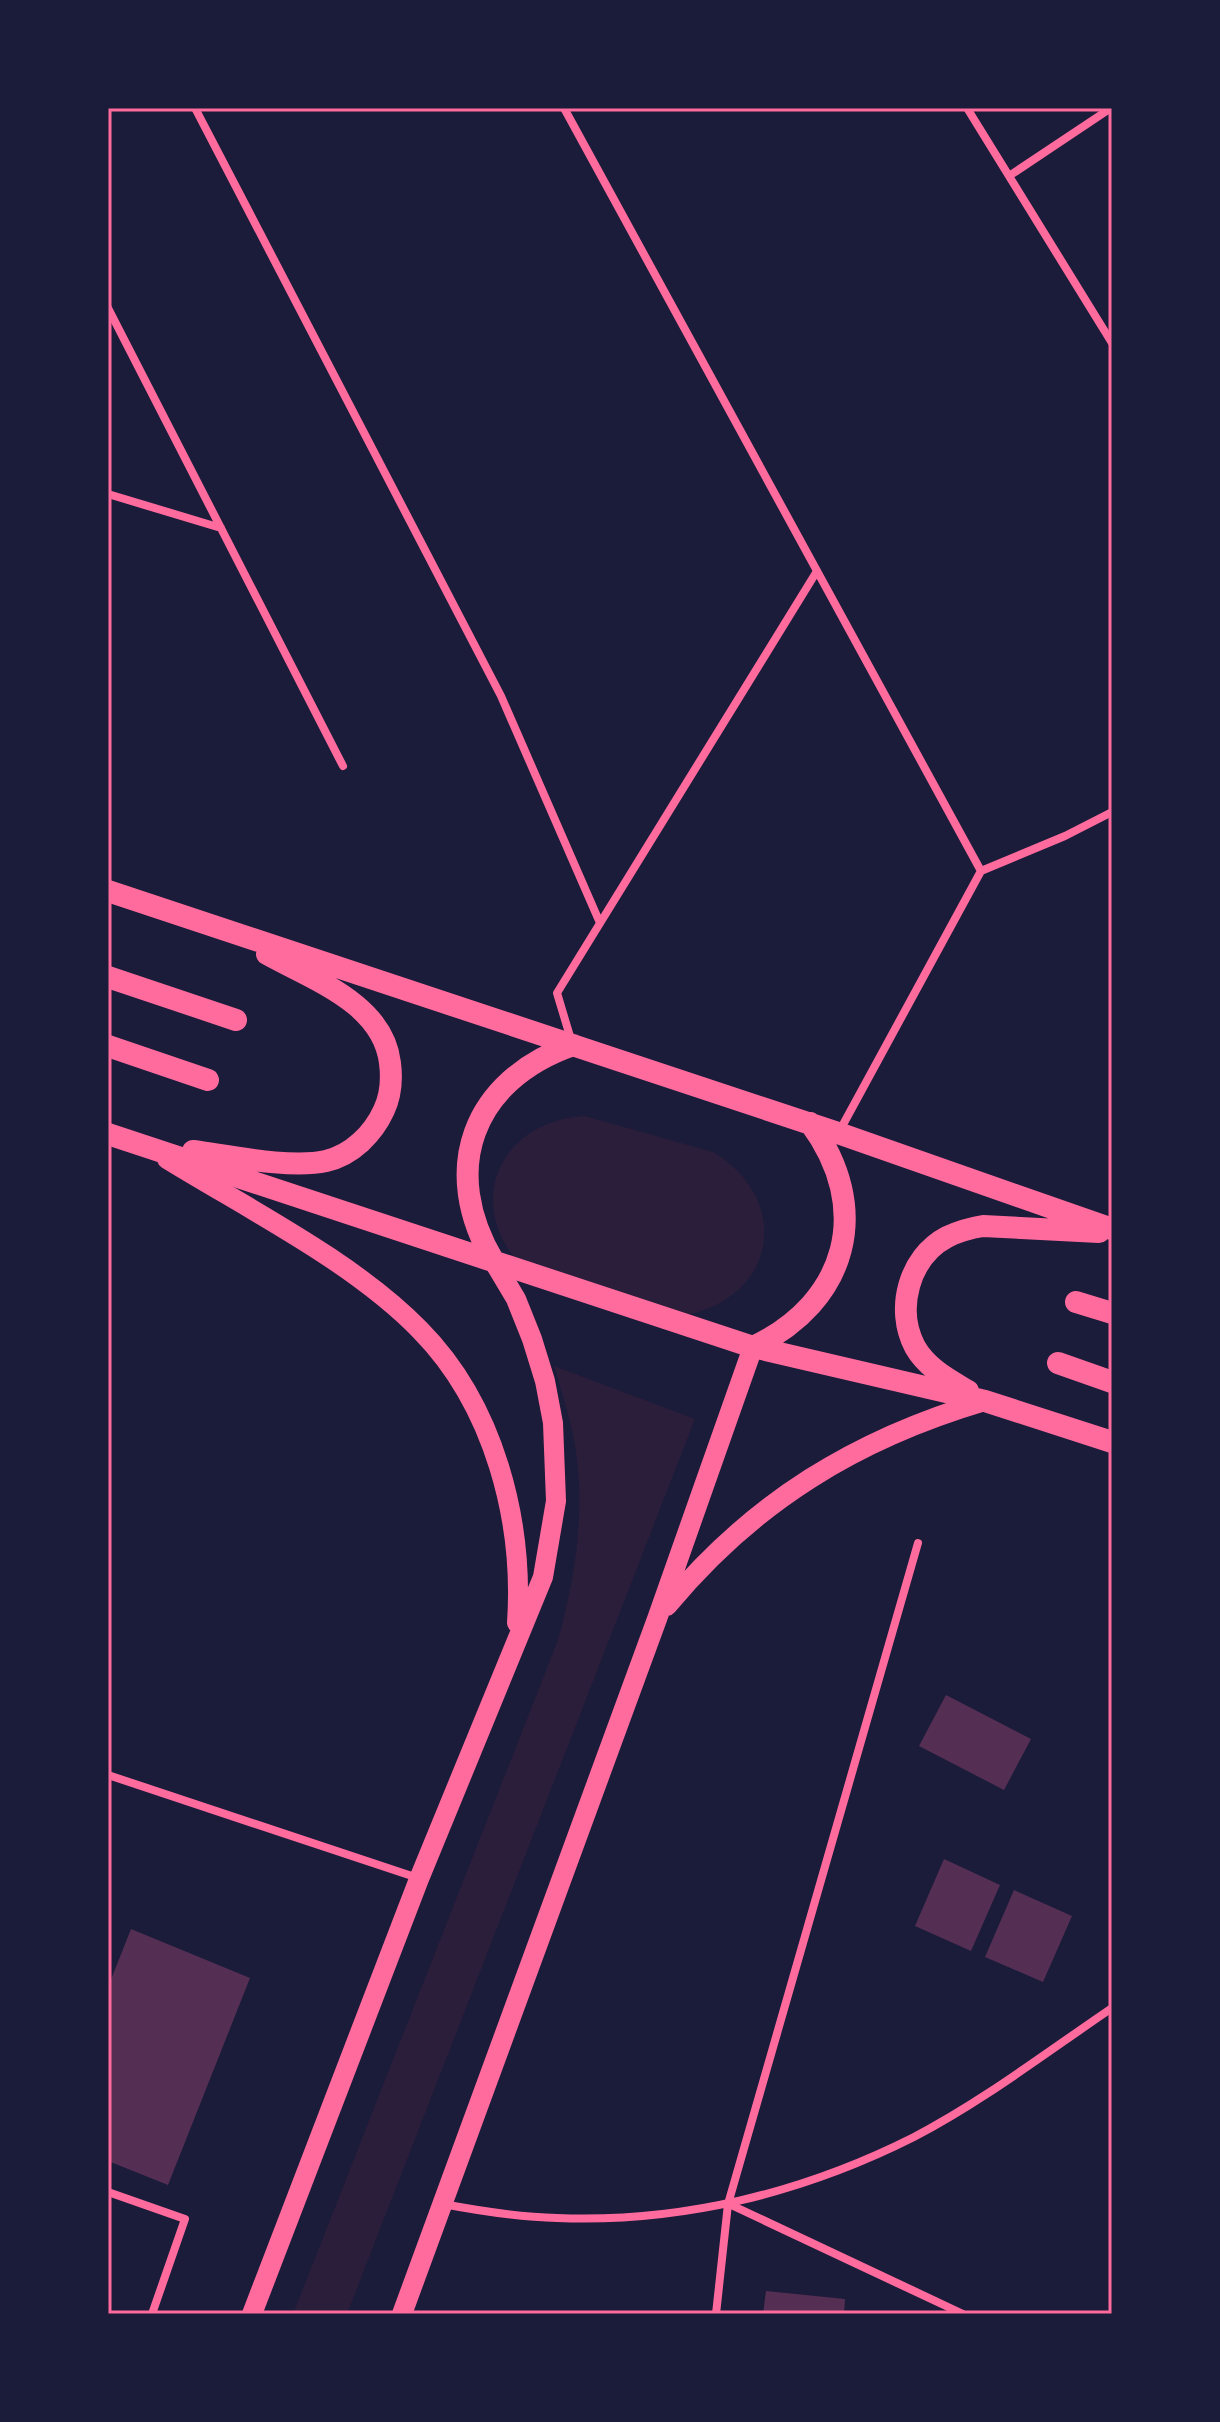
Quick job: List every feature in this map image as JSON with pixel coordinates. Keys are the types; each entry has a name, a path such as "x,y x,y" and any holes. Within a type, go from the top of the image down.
{"highway":[{"path":"108,891 810,1123 1112,1231"},
{"path":"144,1145 306,1164 328,1161 348,1152 365,1139 388,1101 391,1078 389,1055 381,1034 367,1015 349,1000 220,928"},
{"path":"108,977 236,1020"},
{"path":"494,1262 480,1238 469,1199 469,1158 475,1132 487,1107 503,1086 524,1067 547,1054 573,1045"},
{"path":"108,1046 208,1080"},
{"path":"753,1347 799,1320 817,1300 831,1277 841,1251 845,1224 844,1197 838,1170 826,1145 810,1123"},
{"path":"108,1134 753,1347 985,1401 1112,1442"},
{"path":"985,1401 928,1364 915,1346 908,1326 906,1303 918,1264 938,1243 964,1229 983,1226 1112,1231"},
{"path":"1076,1302 1112,1313"},
{"path":"1058,1363 1112,1382"}],"main road":[{"path":"144,1145 346,1269 420,1330 446,1360 484,1427 510,1506 517,1550 519,1594 516,1639"},
{"path":"252,2314 419,1879 543,1577 556,1501 553,1423 541,1367 516,1299 494,1262"},
{"path":"402,2314 657,1619 753,1347"},
{"path":"657,1619 719,1548 792,1489 837,1460 884,1436 934,1416 985,1401"}],"street":[{"path":"195,108 501,696 600,923"},
{"path":"564,108 981,871"},
{"path":"967,108 1112,343"},
{"path":"1009,176 1111,108"},
{"path":"108,308 343,766"},
{"path":"108,494 221,528"},
{"path":"573,1045 557,993 817,571"},
{"path":"838,1133 981,871 1065,836 1112,812"},
{"path":"716,2314 728,2204 918,1543"},
{"path":"108,1775 419,1879"},
{"path":"443,2204 500,2214 571,2218 671,2214 728,2204 792,2187 843,2169 916,2136 974,2101 1112,2008"},
{"path":"108,2192 185,2219 152,2314"},
{"path":"728,2204 963,2314"}],"shaded area":[{"path":"585,1116 713,1152 738,1172 755,1195 763,1219 763,1244 756,1267 740,1288 717,1304 687,1315 522,1267 504,1242 495,1217 493,1192 499,1169 512,1149 531,1133 555,1121"},
{"path":"554,1366 695,1419 347,2314 293,2314 558,1640 575,1561 579,1480 571,1426"}],"building":[{"path":"946,1695 1031,1739 1004,1790 919,1746"},
{"path":"944,1859 1000,1885 971,1951 915,1926"},
{"path":"1014,1890 1072,1916 1043,1982 985,1957"},
{"path":"131,1929 250,1978 168,2185 108,2161 108,1987"},
{"path":"766,2291 845,2299 844,2314 763,2314"}]}
